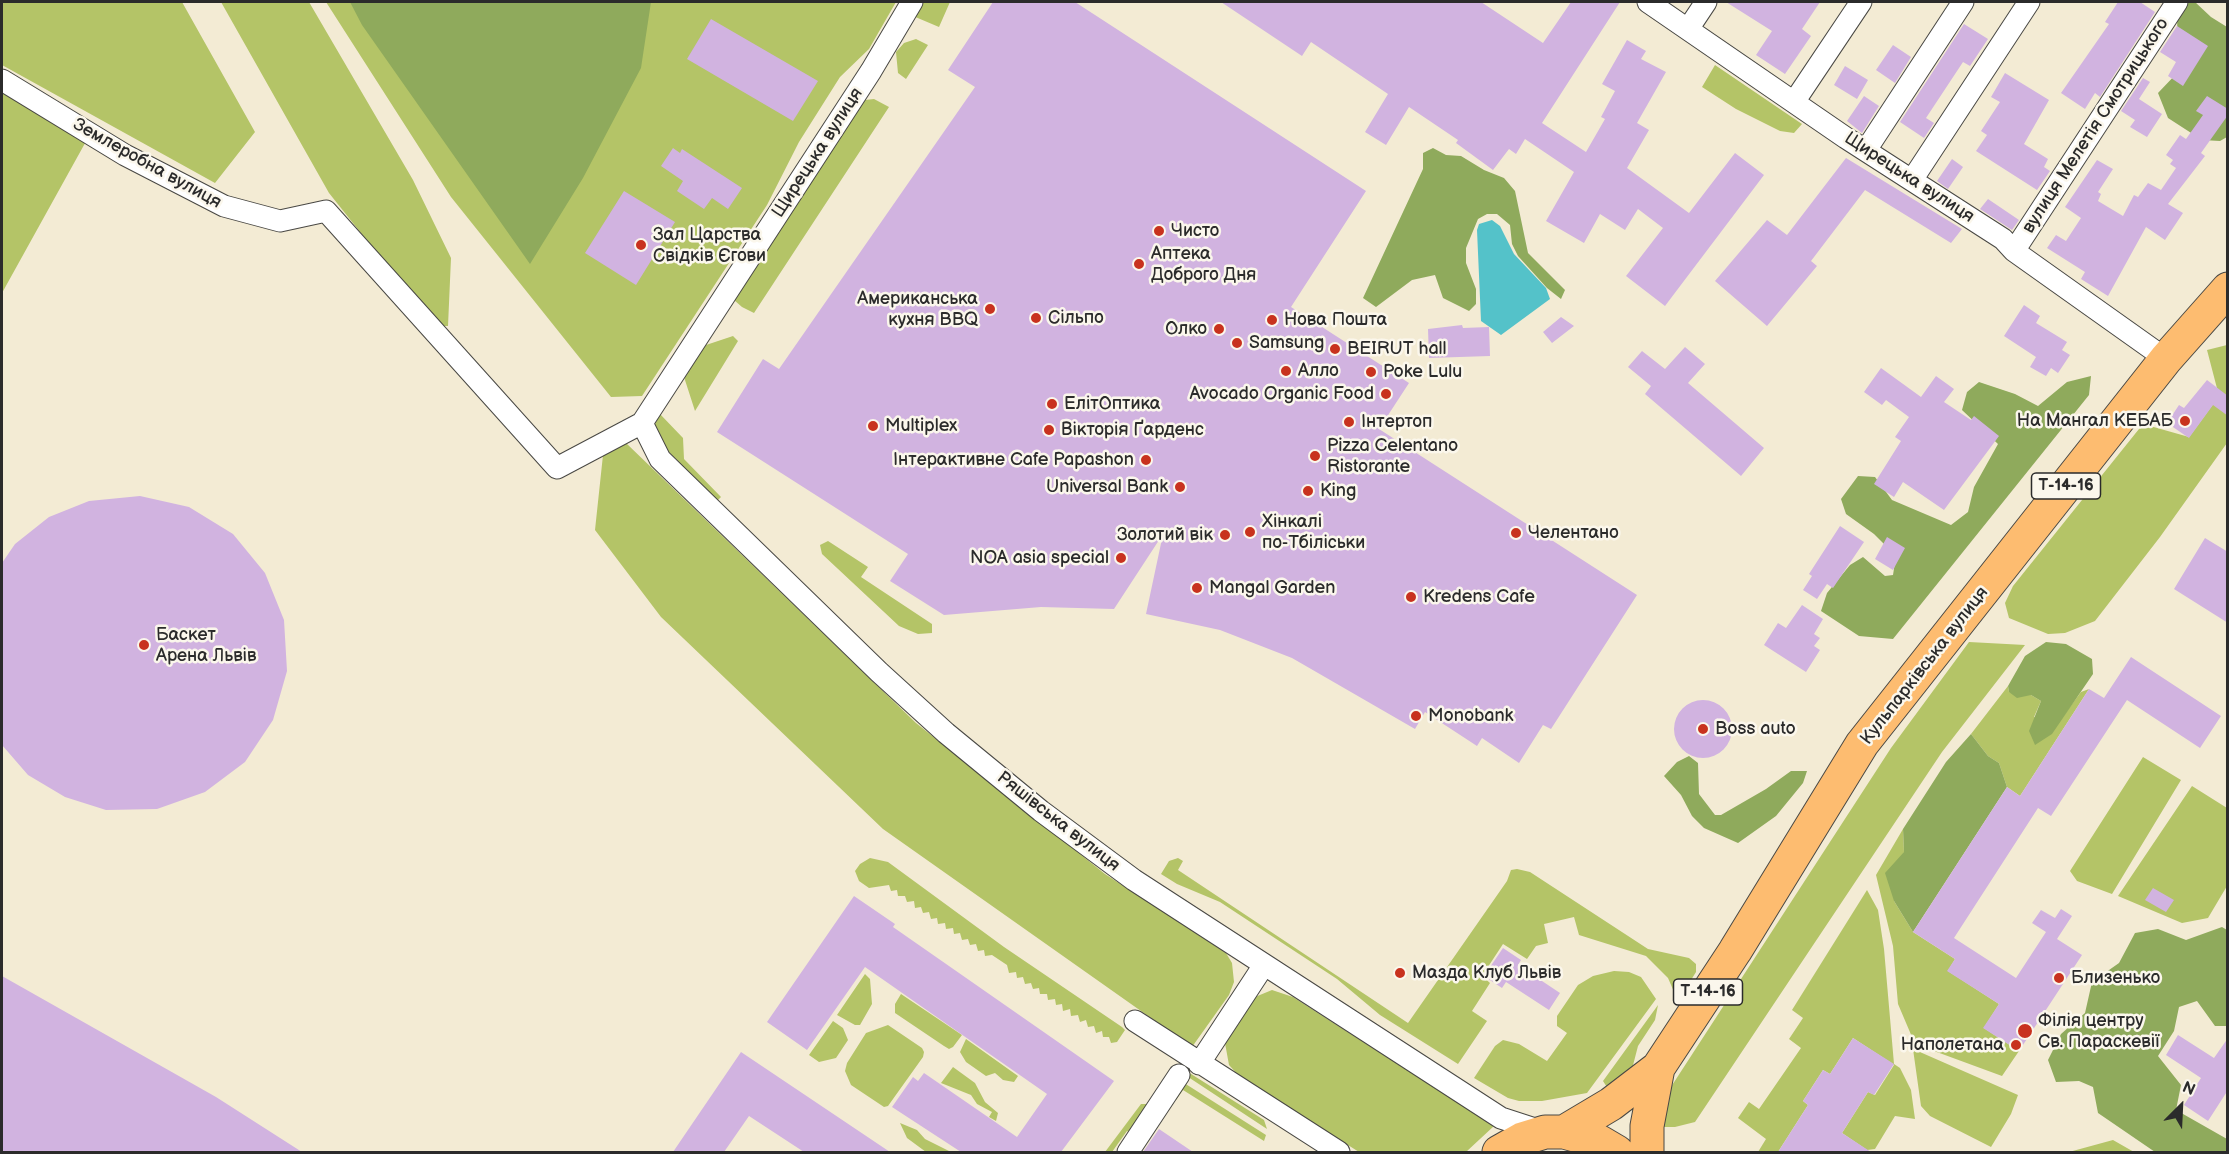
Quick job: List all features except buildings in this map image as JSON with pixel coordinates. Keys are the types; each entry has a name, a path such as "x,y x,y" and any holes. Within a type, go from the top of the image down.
{"main road":[{"name":"Кульпарківська вулиця","path":"1554,1132 1611,1104 1658,1068 1735,951 1862,744 2166,359 2228,289"},
{"name":"Кульпарківська вулиця","path":"1647,1152 1647,1126 1658,1068"},
{"name":"Т-14-16","path":"1499,1152 1522,1139 1554,1132"},
{"path":"1554,1132 1600,1142 1617,1152"}],"street":[{"name":"Щирецька вулиця","path":"642,423 871,70 912,2"},
{"name":"Щирецька вулиця","path":"1648,2 1794,102 2003,239 2014,252 2166,359"},
{"path":"1688,29 1706,2"},
{"path":"1794,102 1861,2"},
{"path":"1866,150 1963,2"},
{"path":"1912,180 2029,2"},
{"name":"вулиця Мелетія Смотрицького","path":"2014,252 2177,2"},
{"name":"Землеробна вулиця","path":"2,80 125,155 224,206 280,221 303,218 326,211 557,468 642,423"},
{"name":"Ряшівська вулиця","path":"642,423 660,459 879,672 946,733 1041,811 1134,880 1501,1118 1554,1132"},
{"path":"1199,1064 1264,965"},
{"path":"1135,1021 1340,1152"},
{"path":"1128,1152 1179,1075"}],"green space":[{"path":"2,2 182,2 255,132 215,183 2,65"},
{"path":"221,2 309,2 413,180 451,258 448,326 435,326 329,193"},
{"path":"326,2 896,2 869,49 840,77 799,142 767,205 642,396 611,397 451,197"},
{"path":"350,2 651,2 641,68 583,178 530,264 362,25"},
{"path":"916,2 950,2 939,27 913,16"},
{"path":"2190,2 2195,2 2211,17 2227,27 2227,137 2220,141 2202,140 2168,118 2158,93 2178,72 2177,12"},
{"path":"916,39 928,45 906,79 898,73 896,52 904,43"},
{"path":"1715,65 1802,124 1794,133 1780,131 1736,109 1702,87"},
{"path":"2,84 89,136 2,293"},
{"path":"874,99 889,107 754,313 742,307 734,300 865,100"},
{"path":"1433,148 1446,155 1461,156 1484,170 1504,178 1515,191 1528,253 1565,290 1561,299 1547,288 1518,256 1512,244 1510,225 1497,214 1487,214 1478,219 1466,248 1466,263 1476,289 1476,304 1469,311 1443,298 1435,275 1412,280 1376,307 1363,298 1423,169 1423,153"},
{"path":"733,336 738,341 695,411 684,377 703,346"},
{"path":"2227,345 2227,443 2160,537 2095,621 2065,633 2048,634 2009,618 2005,603 2013,586 2143,424 2189,437 2219,396 2207,350"},
{"path":"2091,376 2089,395 1893,639 1859,636 1821,611 1827,593 1850,565 1863,557 1885,576 1893,575 1896,556 1874,534 1846,514 1841,499 1858,476 1875,477 1892,500 1951,525 1968,512 1974,487 1998,444 1962,410 1967,392 1979,382 2015,394 2038,406 2067,382"},
{"path":"660,414 683,438 684,459 721,497 717,501 664,447 653,428"},
{"path":"626,443 916,723 1105,874 1226,953 1232,963 1234,982 1229,995 1192,1047 883,829 661,617 595,530 603,455"},
{"path":"828,541 868,567 861,577 932,624 932,633 918,634 899,626 822,554 820,545"},
{"path":"1969,642 2025,645 1942,752 1695,1122 1675,1127 1656,1127 1667,1093 1891,748"},
{"path":"2046,642 2066,644 2092,659 2093,674 2052,734 2035,745 2029,731 2041,701 2031,695 2017,698 2009,692 2008,686 2025,656"},
{"path":"2008,686 2009,692 2031,695 2041,701 2034,717 2061,719 2081,692 2089,689 2020,796 2007,787 1999,763 1988,756 1971,734"},
{"path":"1971,734 1988,756 1999,763 2007,787 1913,932 1894,901 1885,873 1904,852 1903,829 1946,762"},
{"path":"1689,756 1698,763 1699,794 1715,815 1721,815 1766,789 1791,771 1807,771 1803,783 1776,816 1738,843 1704,828 1692,816 1681,795 1664,776 1677,762"},
{"path":"2143,757 2181,780 2112,894 2077,881 2070,871"},
{"path":"2192,786 2227,808 2227,886 2208,918 2182,923 2118,896"},
{"path":"1903,829 1904,852 1894,901 1913,932 1955,959 1948,971 1999,1004 1984,1028 2019,1051 2002,1076 1915,1044 1898,1004 1893,946 1876,875"},
{"path":"870,858 888,862 1004,947 1122,1027 1125,1030 1117,1042 1111,1043 1109,1037 1103,1037 1102,1031 1096,1033 1094,1026 1088,1027 1086,1020 1080,1022 1078,1015 1071,1016 1070,1009 1063,1011 1062,1004 1056,1005 1055,999 1048,1000 1047,994 1040,994 1039,988 1033,989 1031,983 1025,984 1023,977 1017,978 1016,972 1009,973 1007,965 992,955 985,956 984,950 978,951 976,944 970,945 968,939 962,940 960,933 954,934 953,928 946,929 945,923 938,924 937,918 931,919 929,912 923,913 921,907 915,908 914,901 907,902 905,896 898,896 897,890 891,891 889,885 869,888 859,881 855,871 860,864"},
{"path":"1178,858 1183,861 1178,870 1408,1023 1507,881 1511,870 1530,872 1648,949 1689,958 1696,964 1696,972 1678,1001 1668,978 1646,956 1579,935 1574,917 1544,924 1548,943 1536,946 1527,959 1503,944 1482,976 1490,983 1472,1011 1487,1021 1458,1064 1380,1015 1337,979 1220,902 1177,884 1161,874 1169,861"},
{"path":"1867,890 1878,910 1884,949 1894,1064 1900,1068 1911,1090 1915,1119 1895,1116 1875,1149 1867,1150 1842,1133 1868,1092 1875,1095 1894,1065 1853,1038 1830,1074 1823,1070 1803,1101 1808,1105 1778,1152 1758,1152 1766,1139 1738,1118 1749,1102 1759,1109 1801,1048 1789,1039 1803,1018 1792,1010"},
{"path":"2222,927 2227,930 2227,1026 2215,1026 2197,1001 2179,1007 2174,1031 2158,1056 2181,1085 2176,1110 2227,1139 2227,1152 2155,1152 2098,1113 2093,1087 2079,1081 2056,1082 2048,1060 2061,1034 2085,1013 2092,982 2119,963 2135,933 2158,929 2186,940"},
{"path":"1614,971 1629,972 1641,977 1656,999 1587,1093 1542,1101 1519,1101 1508,1098 1474,1078 1495,1046 1503,1040 1519,1044 1547,1061 1567,1033 1557,1026 1557,1016 1578,985 1593,976"},
{"path":"865,974 870,979 872,1004 860,1025 855,1025 837,1015"},
{"path":"1272,990 1293,997 1494,1126 1466,1152 1359,1152 1239,1076 1229,1065 1225,1043 1255,997"},
{"path":"901,994 962,1035 953,1047 949,1049 895,1013 895,1004"},
{"path":"1658,1005 1655,1020 1638,1046 1631,1073 1610,1092 1603,1081"},
{"path":"833,1021 843,1028 848,1040 836,1058 819,1062 809,1055"},
{"path":"888,1025 922,1048 924,1052 923,1057 888,1106 884,1107 851,1085 845,1071 847,1063 866,1033"},
{"path":"966,1039 1018,1076 1014,1082 1003,1080 995,1073 986,1076 966,1062 960,1052"},
{"path":"1913,1049 2018,1095 2011,1114 1991,1147 1930,1116 1921,1106"},
{"path":"953,1067 975,1083 985,1102 998,1113 996,1121 989,1117 992,1112 977,1104 971,1095 941,1083"},
{"path":"1173,1067 1180,1067 1264,1120 1267,1129"},
{"path":"1181,1081 1266,1135 1264,1141 1183,1090 1176,1100 1171,1097"},
{"path":"1141,1104 1149,1104 1132,1134 1127,1131 1112,1152 1105,1152"},
{"path":"900,1123 917,1130 925,1139 951,1152 926,1152 907,1138"},
{"path":"2113,1140 2134,1152 2069,1152"}],"water":[{"path":"1492,220 1500,226 1514,254 1546,288 1550,299 1501,335 1481,321 1477,230 1479,224"}],"place":[{"name":"Чисто","path":"1159,231"},
{"name":"Зал Царства Свідків Єгови","path":"641,245"},
{"name":"Аптека Доброго Дня","path":"1139,264"},
{"name":"Американська кухня BBQ","path":"990,309"},
{"name":"Сільпо","path":"1036,318"},
{"name":"Нова Пошта","path":"1272,320"},
{"name":"Олко","path":"1219,329"},
{"name":"Samsung","path":"1237,343"},
{"name":"BEIRUT hall","path":"1335,349"},
{"name":"Алло","path":"1286,371"},
{"name":"Poke Lulu","path":"1371,372"},
{"name":"Avocado Organic Food","path":"1386,394"},
{"name":"ЕлітОптика","path":"1052,404"},
{"name":"На Мангал КЕБАБ","path":"2185,421"},
{"name":"Інтертоп","path":"1349,422"},
{"name":"Multiplex","path":"873,426"},
{"name":"Вікторія Ґарденс","path":"1049,430"},
{"name":"Pizza Celentano Ristorante","path":"1315,456"},
{"name":"Інтерактивне Cafe Papashon","path":"1146,460"},
{"name":"Universal Bank","path":"1180,487"},
{"name":"King","path":"1308,491"},
{"name":"Хінкалі по-Тбіліськи","path":"1250,532"},
{"name":"Челентано","path":"1516,533"},
{"name":"Золотий вік","path":"1225,535"},
{"name":"NOA asia special","path":"1121,558"},
{"name":"Mangal Garden","path":"1197,588"},
{"name":"Kredens Cafe","path":"1411,597"},
{"name":"Баскет Арена Львів","path":"144,645"},
{"name":"Monobank","path":"1416,716"},
{"name":"Boss auto","path":"1703,729"},
{"name":"Мазда Клуб Львів","path":"1400,973"},
{"name":"Близенько","path":"2059,978"},
{"name":"Філія центру Св. Параскевії","path":"2025,1031"},
{"name":"Наполетана","path":"2016,1045"}]}
